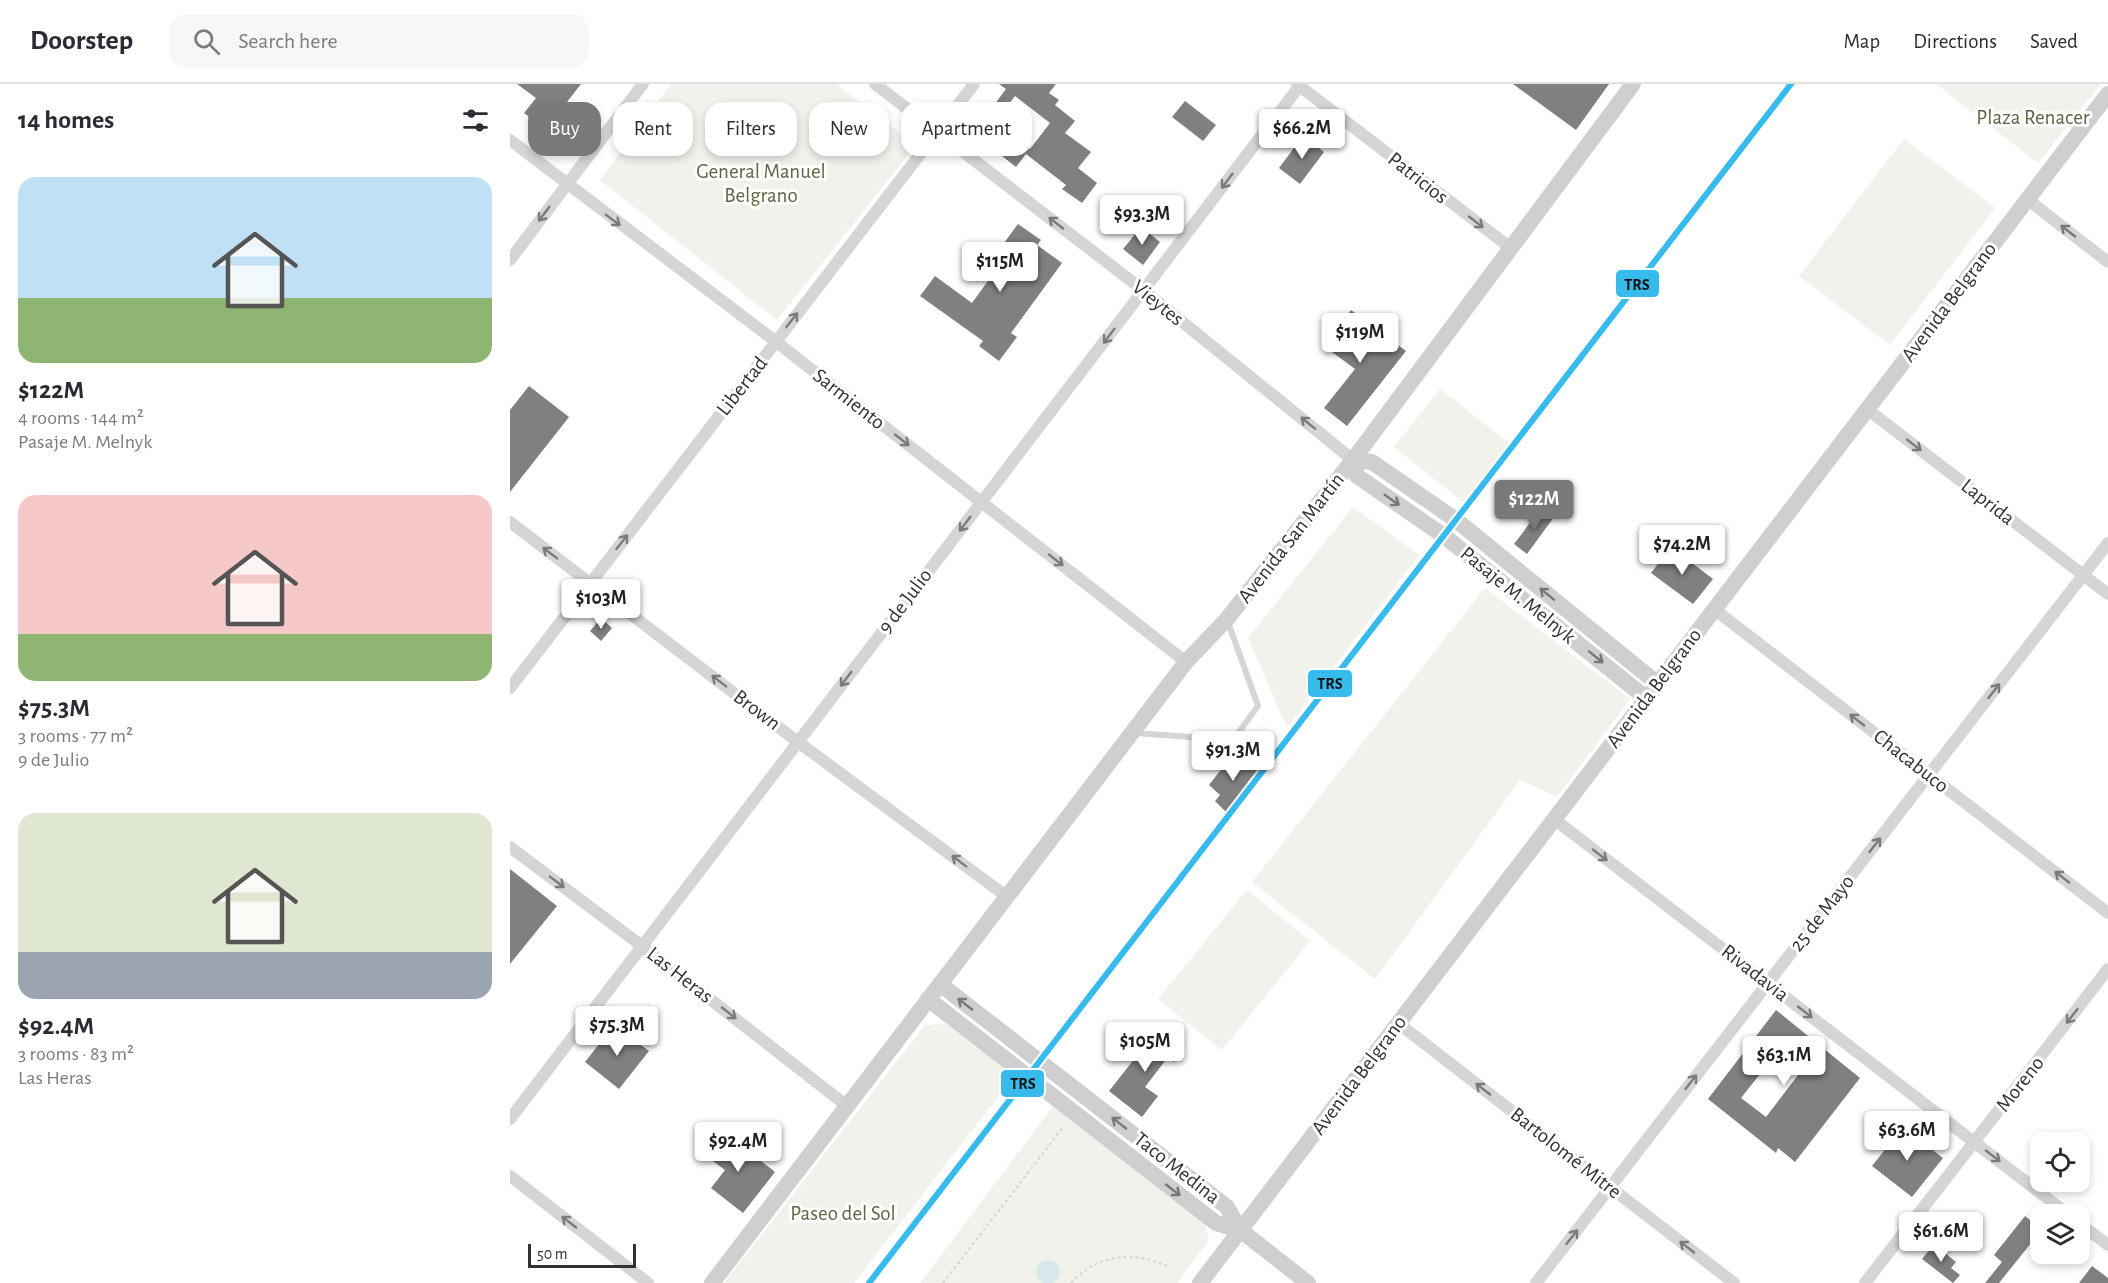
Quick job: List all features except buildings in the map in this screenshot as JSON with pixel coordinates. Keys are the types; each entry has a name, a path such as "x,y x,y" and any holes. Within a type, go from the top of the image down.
{"main road":[{"name":"Avenida San Martín","path":"712,1283 1186,662 1227,619 1353,460 1634,84"},
{"name":"Avenida Belgrano","path":"1200,1283 2108,94"},
{"name":"Pasaje M. Melnyk","path":"1646,698 1444,536 1357,476 1353,460 1372,462 1456,520 1658,684"},
{"name":"Taco Medina","path":"940,984 1227,1207 1240,1230"},
{"name":"Taco Medina","path":"928,999 1216,1223 1240,1230"},
{"path":"1240,1230 1308,1283"}],"street":[{"path":"510,260 643,84"},
{"name":"Vieytes","path":"875,84 901,104"},
{"name":"Libertad","path":"960,102 974,84"},
{"name":"Patricios","path":"1299,85 1512,249"},
{"name":"9 de Julio","path":"510,1119 1299,85"},
{"name":"Sarmiento","path":"510,140 776,342 1186,662"},
{"name":"Libertad","path":"510,688 919,156"},
{"name":"Vieytes","path":"968,156 1143,290 1353,460"},
{"path":"2027,199 2108,262"},
{"name":"Laprida","path":"1868,409 2108,594"},
{"name":"Brown","path":"510,522 798,742 1006,896"},
{"name":"25 de Mayo","path":"1536,1283 2108,543"},
{"name":"Chacabuco","path":"1714,609 2108,913"},
{"name":"Rivadavia","path":"1554,819 2055,1204"},
{"name":"Las Heras","path":"510,847 642,945 847,1106"},
{"name":"Moreno","path":"1865,1283 2108,969"},
{"name":"Bartolomé Mitre","path":"1398,1023 1734,1283"},
{"path":"510,1176 648,1283"},
{"path":"2090,1231 2108,1245"}],"lane":[{"path":"1133,733 1233,740 1258,706 1227,619"}],"path":[{"path":"944,1283 1067,1121"},
{"path":"1071,1283 1088,1268 1115,1258 1143,1257 1169,1268"}],"green space":[{"name":"General Manuel Belgrano","path":"671,84 836,84 860,102 809,102 809,156 889,156 889,124 901,134 901,156 907,156 777,320 600,180 618,156 693,156 693,102 658,102"},
{"name":"Plaza Renacer","path":"1936,84 2101,84 2038,163"},
{"path":"1904,139 1995,208 1890,345 1799,276"},
{"path":"1440,389 1510,444 1463,502 1394,447"},
{"path":"1353,507 1419,555 1287,728 1248,638"},
{"path":"1485,588 1630,699 1557,797 1520,780 1375,979 1252,882"},
{"path":"1247,890 1310,941 1222,1050 1158,999"},
{"name":"Paseo del Sol","path":"946,1024 1014,1076 854,1283 724,1283 925,1025"},
{"name":"Paseo del Sol","path":"1054,1105 1204,1222 1209,1240 1177,1283 920,1283"}],"shaded area":[{"path":"1048,1260 1053,1261 1059,1267 1059,1277 1053,1283 1048,1284 1043,1283 1037,1277 1036,1272 1037,1267 1043,1261"}],"transit line":[{"name":"TRS","path":"869,1283 1791,84"}]}
